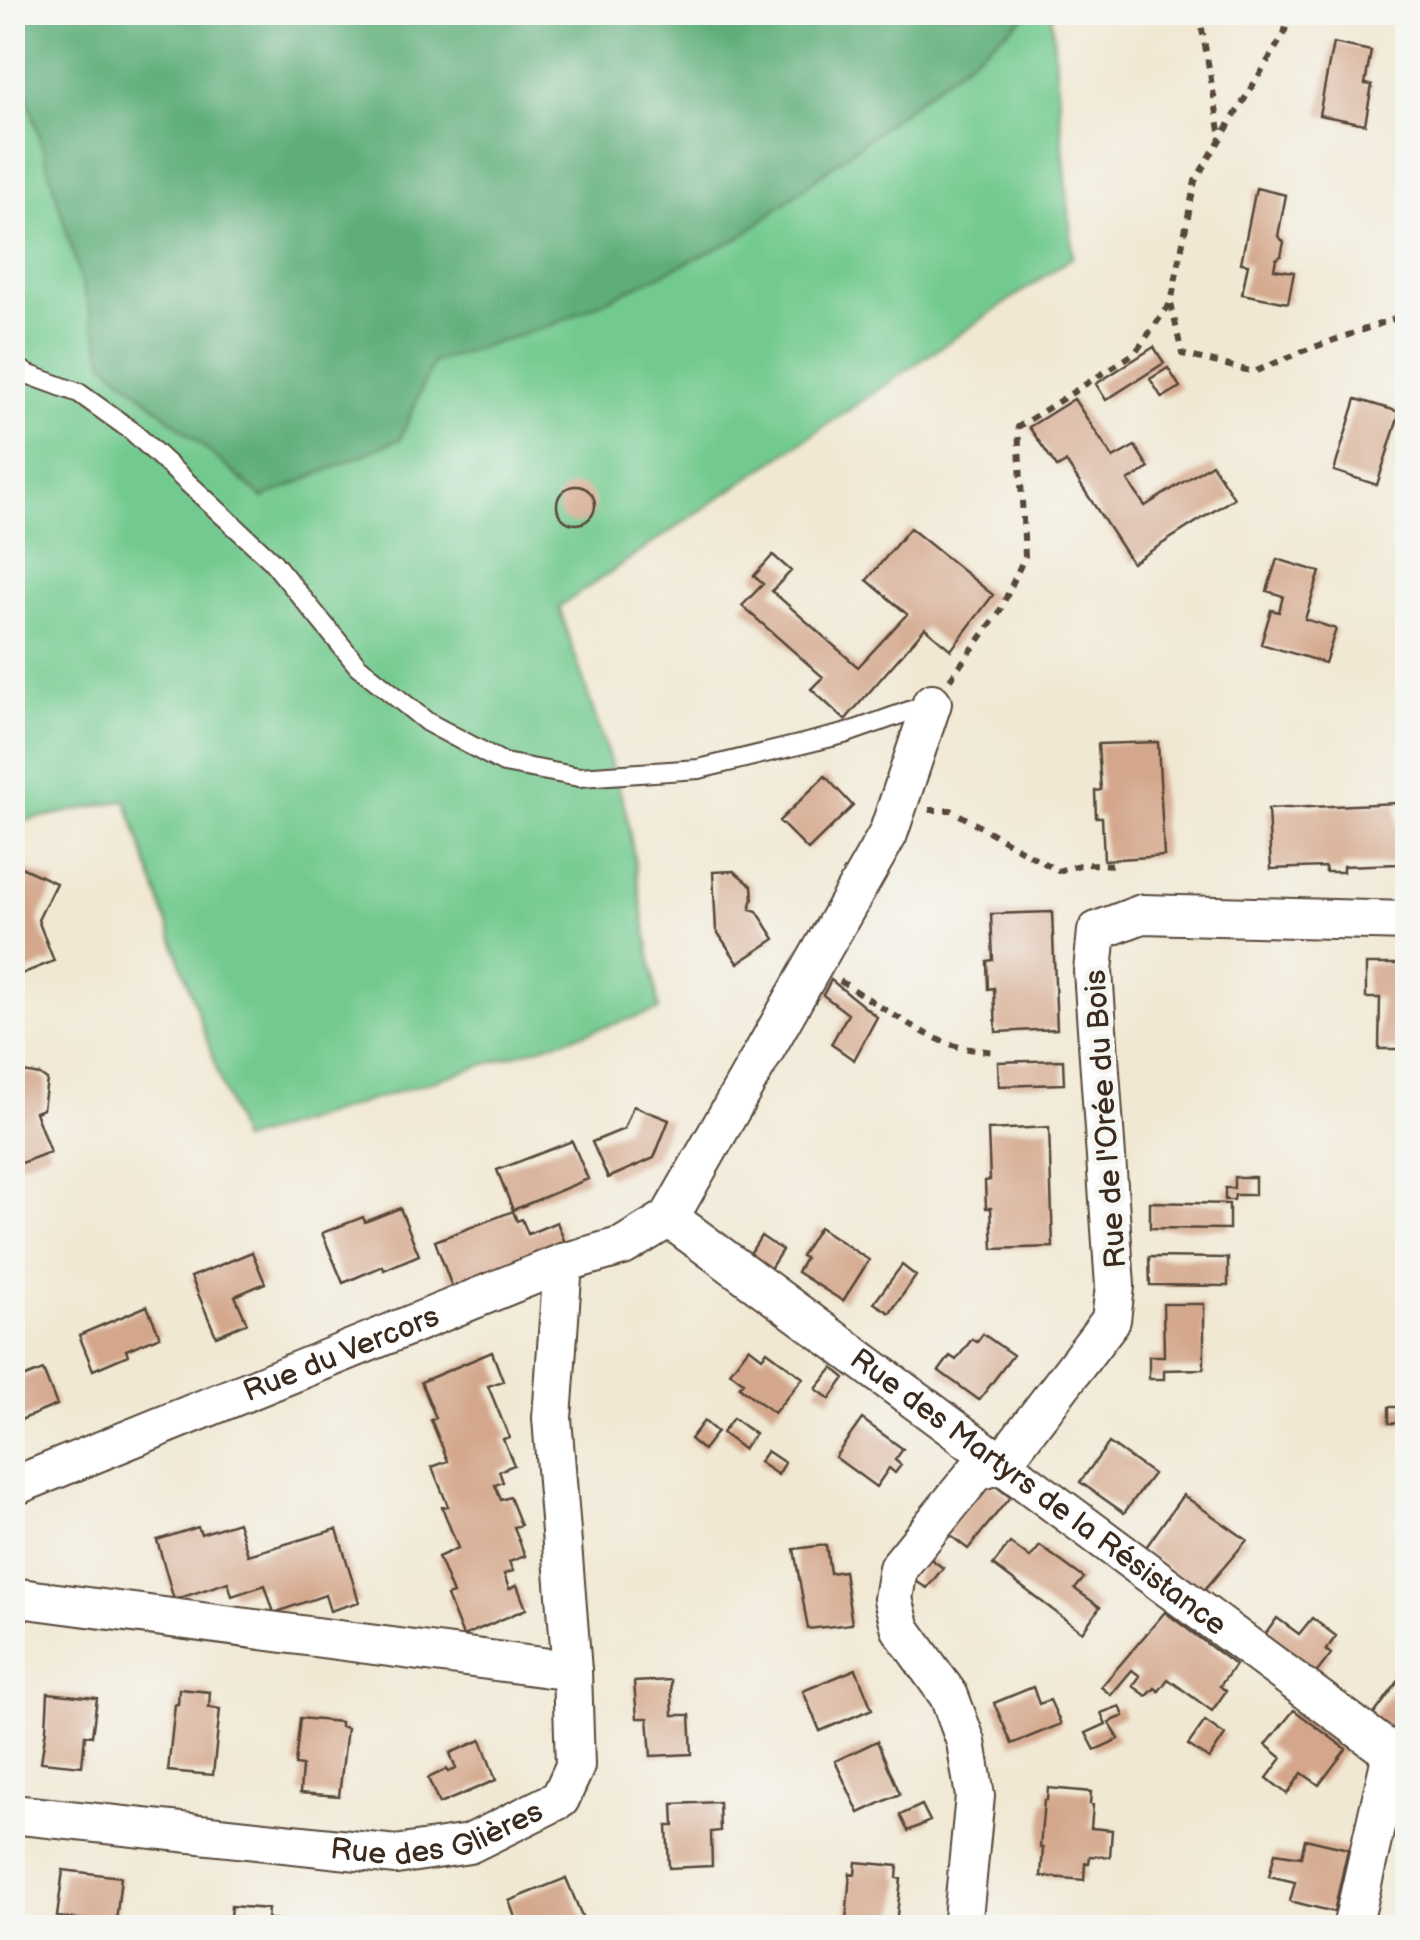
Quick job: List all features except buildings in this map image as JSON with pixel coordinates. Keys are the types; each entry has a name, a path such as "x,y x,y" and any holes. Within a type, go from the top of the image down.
{"street":[{"path":"669,1218 888,834 932,703"},
{"name":"Rue de l'Orée du Bois","path":"1001,1464 1111,1320 1116,1286 1094,970 1097,931 1142,914 1408,921"},
{"name":"Rue des Martyrs de la Résistance","path":"669,1218 1400,1759"},
{"name":"Rue du Vercors","path":"12,1487 562,1263 623,1246 669,1218"},
{"name":"Rue des Glières","path":"12,1814 396,1855 469,1844 560,1799 575,1766 572,1671 552,1418 562,1263"},
{"path":"962,1928 976,1796 966,1742 949,1696 901,1629 893,1599 898,1568 976,1472 1001,1464"},
{"path":"12,1597 572,1671"},
{"path":"1352,1928 1400,1759"}],"lane":[{"path":"12,364 27,374 79,393 132,431 272,561 358,666 426,722 504,763 579,777 699,769 844,734 932,703"}],"path":[{"path":"1199,12 1221,137"},
{"path":"1290,12 1284,34 1195,181 1171,304 1182,354 1254,372 1408,314"},
{"path":"932,703 999,614 1025,556 1018,427 1134,352 1171,304"},
{"path":"898,804 951,810 1058,871 1083,864 1118,865"},
{"path":"813,965 944,1041 961,1048 996,1052"}],"green space":[{"path":"12,13 1030,13 739,238 555,324 433,362 400,439 263,498 105,363 23,81 13,75"},
{"path":"1030,13 1051,13 1073,257 559,607 626,810 659,1010 241,1141 126,800 13,823 12,75 23,81 400,439 433,362 555,324 739,238"}]}
